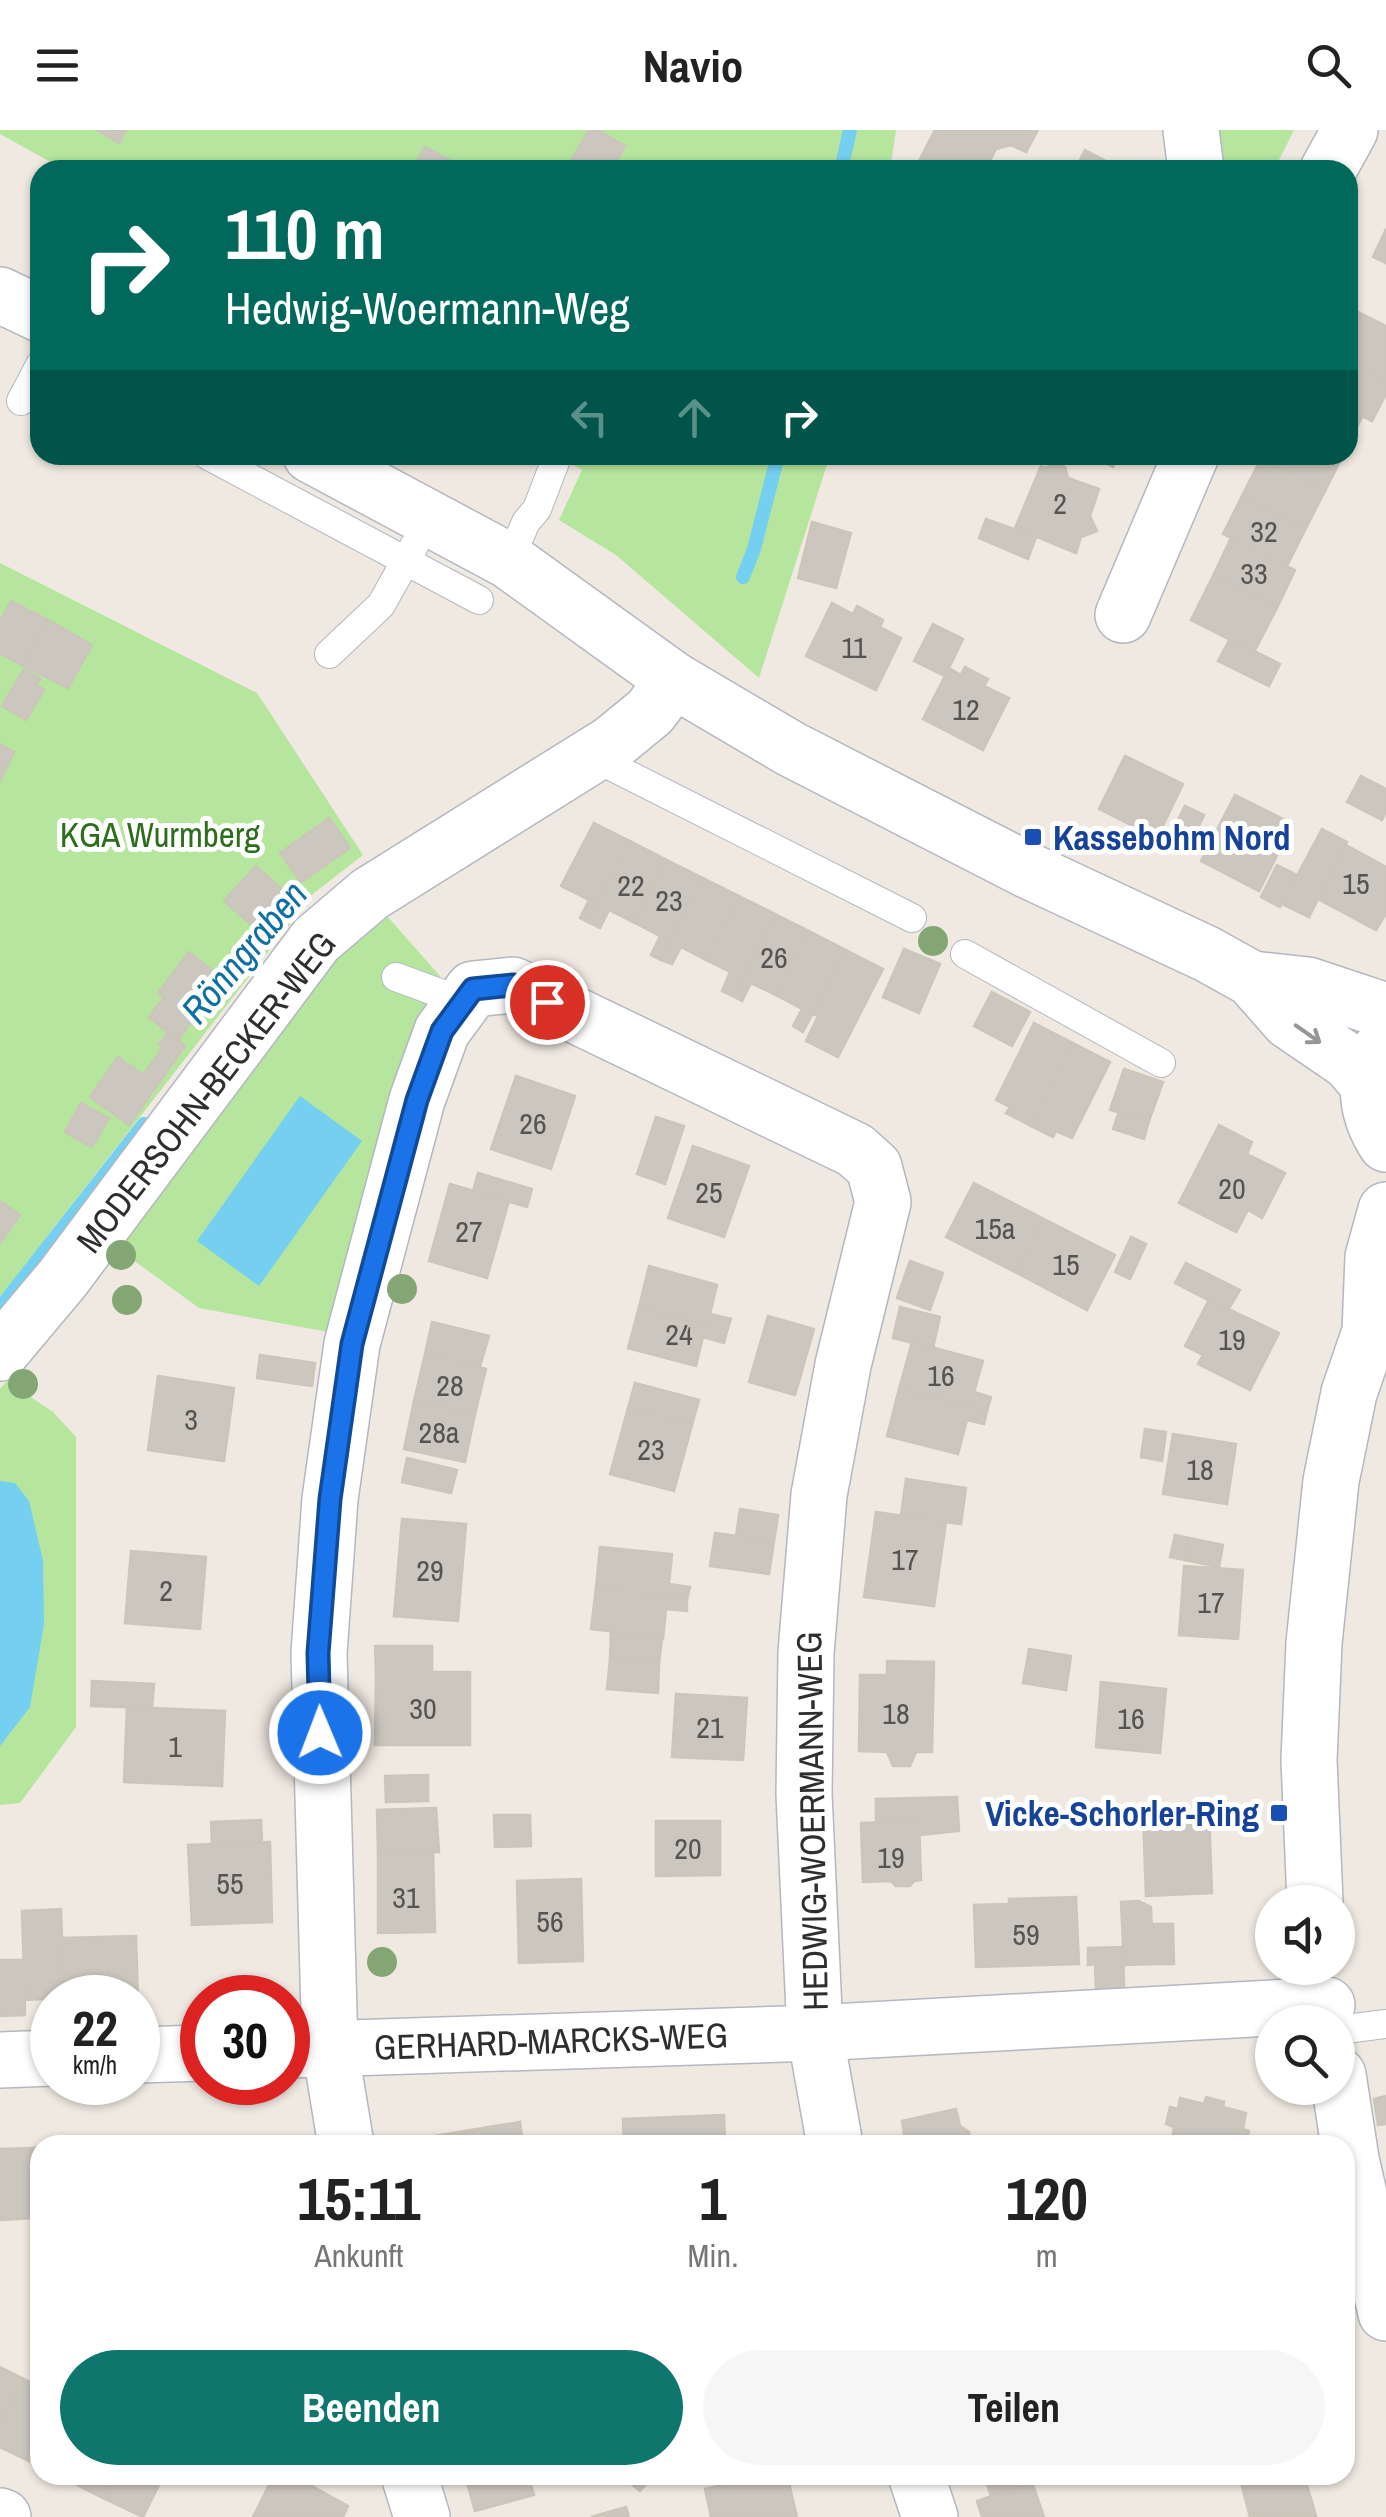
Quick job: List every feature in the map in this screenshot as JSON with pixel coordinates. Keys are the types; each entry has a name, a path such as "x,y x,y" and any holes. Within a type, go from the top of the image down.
{"street":[{"path":"1191,130 1195,160"},
{"path":"1334,160 1350,130"},
{"path":"0,295 30,309"},
{"path":"324,465 418,540 791,748 1027,870 1252,979 1289,1021 1349,1062 1377,1061 1372,1114 1386,1144"},
{"path":"1123,615 1186,465"},
{"name":"MODERSOHN-BECKER-WEG","path":"0,1354 63,1278 316,940 370,894 591,756 650,712 674,680"},
{"path":"1252,979 1308,985 1386,1011"},
{"name":"HEDWIG-WOERMANN-WEG","path":"464,1002 473,989 513,985 856,1150 874,1167 883,1202 843,1364 820,1495 806,1654 804,1794 815,2033"},
{"path":"310,2005 318,1653 330,1499 352,1344 417,1100 442,1031 464,1002"},
{"path":"1314,1885 1309,1760 1314,1643 1331,1481 1349,1393 1378,1320 1373,1258 1386,1210"},
{"name":"GERHARD-MARCKS-WEG","path":"310,2049 815,2033 1255,2010"},
{"path":"815,2033 833,2135"},
{"path":"310,2052 342,2135"},
{"path":"0,2060 30,2059"},
{"path":"1344,2105 1351,2135"},
{"path":"1355,2156 1384,2294"},
{"path":"412,2485 422,2517"},
{"path":"919,2485 930,2517"}],"lane":[{"path":"21,401 30,384"},
{"path":"232,465 418,540 381,605 329,654"},
{"path":"494,581 537,509 553,465"},
{"path":"591,756 912,918"},
{"path":"965,954 1161,1062"},
{"path":"396,977 464,1002"},
{"path":"1355,2014 1386,2024"}],"green space":[{"path":"0,130 896,130 892,160 47,160 0,134"},
{"path":"1211,130 1294,130 1279,160 1216,160"},
{"path":"574,465 827,465 759,678 616,555 559,520 582,470"},
{"name":"KGA Wurmberg","path":"0,563 257,693 363,855 314,893 0,1297"},
{"path":"379,907 440,976 334,1333 199,1308 114,1246 343,939"},
{"path":"7,1381 53,1412 76,1437 76,1727 20,1803 0,1805 0,1389"}],"water":[{"path":"300,1096 362,1141 259,1286 197,1241"},
{"path":"0,1481 15,1483 29,1501 43,1560 44,1624 30,1707 0,1746"}],"building":[{"path":"97,130 126,130 119,143"},
{"path":"589,130 598,130 625,146 617,160 571,160"},
{"path":"935,130 1038,130 1026,152 1011,145 996,149 990,160 920,159"},
{"path":"425,147 449,160 418,160"},
{"path":"1085,150 1104,160 1080,160"},
{"path":"1386,229 1386,263 1373,257"},
{"path":"1358,312 1386,326 1386,381 1358,366"},
{"path":"1358,366 1386,381 1386,394 1372,421 1358,414"},
{"path":"1060,465 1065,467 1068,478 1099,489 1090,516 1097,531 1081,537 1076,553 1015,528 1041,466"},
{"path":"1258,465 1273,465 1325,491 1306,528 1242,496"},
{"path":"1273,465 1338,465 1325,491"},
{"path":"1242,496 1306,528 1287,566 1223,534"},
{"path":"986,519 1036,537 1028,559 979,538"},
{"path":"812,522 851,533 836,588 798,578"},
{"path":"1231,538 1295,570 1277,608 1213,576"},
{"path":"1213,576 1277,608 1254,652 1191,620"},
{"path":"11,601 48,620 24,666 0,653 0,621"},
{"path":"832,603 853,614 857,606 883,620 880,627 901,638 876,690 806,656"},
{"path":"48,620 92,645 68,688 24,666"},
{"path":"933,624 963,639 945,676 914,661"},
{"path":"1230,639 1280,664 1269,686 1218,661"},
{"path":"965,667 988,679 984,686 1009,698 983,750 923,719 949,668 961,675"},
{"path":"24,669 40,679 36,685 44,690 26,720 2,706"},
{"path":"0,744 14,752 0,781"},
{"path":"1125,756 1183,784 1157,838 1099,809"},
{"path":"1361,776 1386,789 1382,820 1347,802"},
{"path":"1235,795 1293,824 1259,891 1201,861"},
{"path":"1185,806 1204,815 1190,846 1170,836"},
{"path":"329,818 350,848 301,882 280,853"},
{"path":"594,823 630,841 588,922 580,918 589,900 561,886"},
{"path":"1322,829 1347,842 1309,917 1282,904"},
{"path":"630,841 667,860 635,923 609,910 600,928 588,922"},
{"path":"1346,845 1386,867 1386,914 1376,930 1318,899"},
{"path":"667,860 703,878 661,960 651,955 660,936 635,923"},
{"path":"1277,865 1297,875 1280,907 1261,897"},
{"path":"256,866 295,901 264,936 224,901"},
{"path":"703,878 739,896 706,960 681,947 672,964 661,960"},
{"path":"739,896 775,914 733,996 722,991 730,972 706,960"},
{"path":"775,914 809,931 776,995 751,983 742,1001 733,996"},
{"path":"809,931 846,950 803,1032 793,1026 802,1009 776,995"},
{"path":"904,949 940,964 919,1013 883,997"},
{"path":"846,950 883,969 838,1057 806,1041 818,1016 813,1014"},
{"path":"189,952 223,979 178,1040 149,1017 164,997 158,993"},
{"path":"992,992 1030,1012 1012,1046 974,1026"},
{"path":"1034,1023 1073,1043 1031,1126 1006,1113 1010,1107 996,1100"},
{"path":"168,1032 185,1046 129,1125 90,1097 118,1057 143,1075 163,1048 159,1045"},
{"path":"1073,1043 1110,1062 1072,1138 1056,1131 1053,1137 1031,1126"},
{"path":"1124,1069 1163,1082 1149,1121 1110,1110"},
{"path":"516,1076 575,1096 551,1169 491,1149"},
{"path":"81,1103 109,1118 92,1147 65,1132"},
{"path":"1119,1112 1149,1121 1144,1139 1113,1129"},
{"path":"656,1117 684,1126 665,1184 637,1174"},
{"path":"1219,1125 1252,1142 1247,1154 1285,1173 1262,1218 1248,1210 1236,1232 1179,1203"},
{"path":"693,1146 749,1166 724,1237 668,1218"},
{"path":"478,1173 532,1189 527,1207 473,1191"},
{"path":"974,1183 1044,1219 1017,1273 946,1237"},
{"path":"450,1184 509,1201 487,1278 429,1261"},
{"path":"0,1201 20,1215 0,1243"},
{"path":"1044,1219 1115,1255 1087,1310 1017,1273"},
{"path":"1131,1237 1146,1244 1130,1279 1115,1272"},
{"path":"910,1261 943,1273 930,1310 897,1298"},
{"path":"1186,1263 1240,1290 1230,1307 1225,1309 1175,1283"},
{"path":"649,1266 717,1285 710,1314 731,1319 727,1331 639,1307"},
{"path":"1209,1300 1279,1333 1250,1390 1198,1364 1203,1355 1185,1346"},
{"path":"639,1307 727,1331 724,1343 703,1337 696,1366 628,1348"},
{"path":"900,1307 940,1317 933,1348 893,1338"},
{"path":"768,1316 814,1329 795,1395 749,1382"},
{"path":"432,1322 489,1336 480,1366 425,1354"},
{"path":"912,1342 983,1361 974,1392 991,1397 987,1411 899,1389"},
{"path":"425,1354 486,1369 475,1414 414,1401"},
{"path":"260,1355 315,1363 312,1386 257,1378"},
{"path":"158,1376 234,1388 224,1461 148,1450"},
{"path":"635,1383 699,1400 692,1425 628,1408"},
{"path":"899,1389 987,1411 984,1424 967,1420 958,1454 887,1436"},
{"path":"414,1401 475,1414 465,1462 404,1449"},
{"path":"628,1408 692,1425 674,1491 610,1474"},
{"path":"1145,1429 1166,1432 1162,1461 1141,1457"},
{"path":"1173,1434 1236,1444 1227,1504 1163,1494"},
{"path":"407,1458 457,1470 451,1493 402,1482"},
{"path":"906,1479 966,1488 961,1524 901,1516"},
{"path":"740,1509 778,1515 774,1541 736,1536"},
{"path":"876,1512 946,1522 934,1606 864,1597"},
{"path":"402,1519 466,1524 458,1621 394,1616"},
{"path":"715,1533 774,1541 769,1574 710,1566"},
{"path":"1175,1535 1189,1538 1185,1560 1170,1557"},
{"path":"1189,1538 1223,1545 1219,1567 1185,1560"},
{"path":"600,1547 672,1554 669,1584 690,1587 687,1599 596,1588"},
{"path":"131,1551 206,1557 200,1629 125,1623"},
{"path":"1184,1566 1243,1570 1238,1639 1179,1635"},
{"path":"596,1588 687,1599 687,1611 666,1609 663,1638 591,1629"},
{"path":"611,1632 662,1638 659,1663 610,1659"},
{"path":"375,1646 432,1646 432,1672 376,1672"},
{"path":"1029,1649 1071,1656 1066,1690 1023,1683"},
{"path":"610,1659 659,1663 658,1693 607,1689"},
{"path":"887,1661 934,1662 932,1752 916,1752 910,1766 893,1766 887,1752 859,1751 860,1675 887,1675"},
{"path":"376,1672 470,1672 470,1745 375,1745"},
{"path":"92,1681 154,1684 152,1708 91,1706"},
{"path":"1101,1682 1166,1689 1160,1753 1096,1747"},
{"path":"676,1694 747,1698 743,1760 672,1757"},
{"path":"127,1707 225,1711 222,1786 124,1782"},
{"path":"428,1775 428,1801 386,1802 385,1776"},
{"path":"957,1797 959,1831 919,1835 919,1821 876,1822 876,1799"},
{"path":"436,1808 439,1852 378,1853 377,1810"},
{"path":"1209,1811 1212,1893 1146,1896 1143,1813"},
{"path":"494,1815 530,1815 531,1846 495,1847"},
{"path":"261,1820 262,1842 212,1844 211,1822"},
{"path":"656,1821 720,1821 720,1875 656,1876"},
{"path":"919,1821 921,1880 910,1886 896,1886 891,1881 863,1882 861,1823"},
{"path":"270,1842 272,1922 192,1925 188,1845"},
{"path":"433,1852 435,1932 378,1933 378,1853"},
{"path":"581,1879 583,1961 519,1963 517,1881"},
{"path":"1076,1897 1079,1964 976,1967 974,1905 1009,1904 1009,1899"},
{"path":"1139,1901 1151,1907 1153,1964 1124,1965 1121,1902"},
{"path":"61,1909 63,1975 30,1975 30,2000 25,2000 22,1911"},
{"path":"1152,1924 1173,1924 1174,1964 1153,1964"},
{"path":"136,1936 137,1975 64,1975 63,1938"},
{"path":"1123,1947 1124,1988 1096,1990 1095,1964 1088,1965 1088,1948"},
{"path":"0,1960 24,1960 25,2015 0,2016"},
{"path":"1386,2096 1386,2124 1378,2125 1374,2099"},
{"path":"1206,2097 1246,2113 1243,2129 1249,2131 1248,2135 1173,2135 1174,2127 1166,2124 1170,2107 1178,2109 1180,2098 1204,2104"},
{"path":"956,2109 960,2126 970,2135 904,2135 902,2121"},
{"path":"724,2115 725,2135 624,2135 623,2119"},
{"path":"520,2122 522,2135 440,2135"},
{"path":"30,2148 30,2218 0,2220 0,2149"},
{"path":"0,2367 24,2379 0,2426"},
{"path":"24,2379 30,2382 29,2461 0,2447 0,2426"},
{"path":"77,2485 111,2485 105,2499"},
{"path":"111,2485 159,2485 143,2517 105,2499"},
{"path":"269,2485 310,2485 348,2506 343,2517 253,2517"},
{"path":"468,2485 531,2485 534,2495 475,2511"},
{"path":"723,2485 789,2485 797,2517 711,2517 705,2489"},
{"path":"987,2485 1023,2485 991,2496"},
{"path":"1033,2485 1044,2517 982,2517 977,2501"},
{"path":"1242,2485 1307,2485 1316,2516 1250,2517"},
{"path":"626,2507 629,2517 591,2517"}],"waterway":[{"name":"Rönngraben","path":"843,160 850,130"},
{"name":"Rönngraben","path":"743,577 775,465"},
{"name":"Rönngraben","path":"0,1308 144,1124"}],"place":[{"name":"Kassebohm Nord","path":"1033,837"},
{"name":"Vicke-Schorler-Ring","path":"1279,1813"}],"route":[{"path":"320,1733 318,1653 330,1499 352,1344 417,1100 442,1031 473,989 513,985 547,1002"}]}
